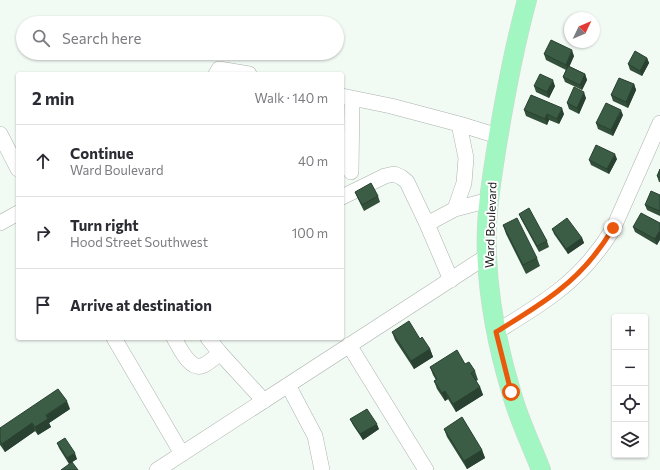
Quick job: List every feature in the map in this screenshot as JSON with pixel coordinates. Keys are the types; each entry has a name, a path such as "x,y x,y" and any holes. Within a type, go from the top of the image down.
{"main road":[{"name":"Ward Boulevard","path":"527,0 516,41 498,136 489,200 487,256 490,293 496,332 511,392 541,470"}],"street":[{"path":"217,72 219,69 237,72"},
{"path":"351,172 347,97 391,106 498,136"},
{"path":"496,332 558,291 604,244 613,228 660,123"},
{"path":"454,209 464,183 466,158 459,124"},
{"path":"0,134 16,165"},
{"path":"344,196 385,176 394,174 401,177 407,182 451,280"},
{"path":"427,224 454,209 489,200"},
{"path":"1,219 16,214"},
{"path":"157,470 487,256"},
{"path":"115,340 182,454"},
{"path":"175,340 188,360 194,366 199,367 206,365 220,353"},
{"path":"210,340 264,401"},
{"path":"350,345 426,470"},
{"path":"288,385 315,436 322,470"}],"building":[{"path":"551,40 564,46 564,48 572,50 566,65 544,54"},
{"path":"635,51 647,58 640,71 628,64"},
{"path":"568,66 585,74 580,85 563,77"},
{"path":"540,74 553,80 547,92 534,86"},
{"path":"619,78 634,84 626,102 611,95"},
{"path":"574,87 584,92 577,108 567,103"},
{"path":"531,95 562,108 557,119 547,114 545,119 524,110"},
{"path":"606,103 621,110 611,130 596,123"},
{"path":"596,145 615,154 607,169 589,160"},
{"path":"660,169 660,178 657,176"},
{"path":"371,183 378,196 362,205 355,192"},
{"path":"651,191 660,195 660,211 645,205"},
{"path":"529,208 547,241 537,246 519,214"},
{"path":"641,213 660,223 660,230 655,239 633,227"},
{"path":"517,218 537,258 523,265 503,225"},
{"path":"567,218 582,238 566,249 552,229"},
{"path":"409,321 420,339 422,337 430,349 411,361 392,332"},
{"path":"457,350 465,364 469,362 475,371 471,373 480,387 453,404 445,391 442,393 434,381 437,379 430,367"},
{"path":"58,389 67,401 46,415 48,419 35,427 32,423 2,444 0,441 0,428"},
{"path":"367,409 377,424 360,434 350,419"},
{"path":"462,417 482,450 464,461 444,429"},
{"path":"65,438 75,453 67,458 57,443"},
{"path":"72,462 78,470 61,470"}],"route":[{"path":"511,392 496,332 558,291 604,244 613,228"}]}
